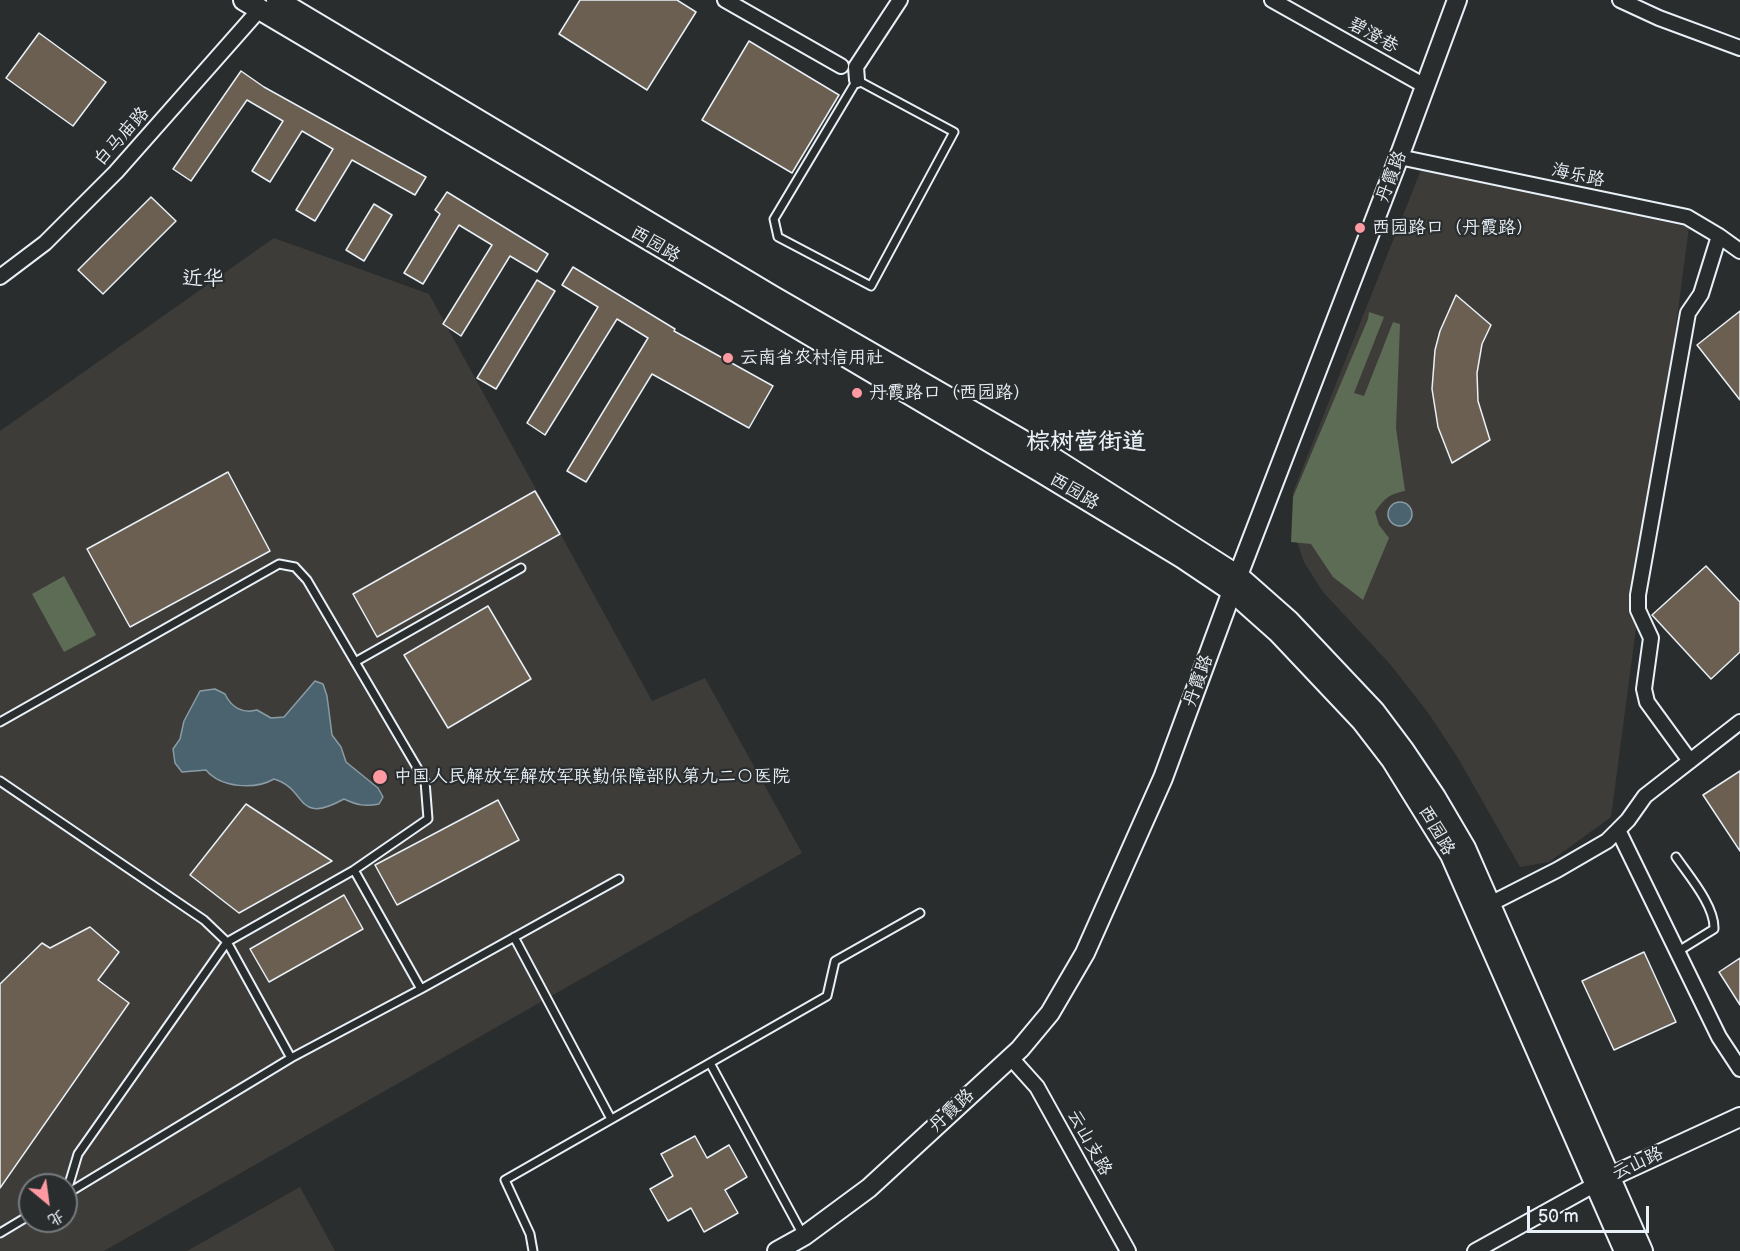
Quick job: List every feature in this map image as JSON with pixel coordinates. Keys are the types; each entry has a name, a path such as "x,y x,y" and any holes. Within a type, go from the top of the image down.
{"main road":[{"name":"西园路","path":"268,2 1183,558 1235,583 1289,621 1374,711 1435,797 1465,848 1603,1180 1625,1251"},
{"name":"西园路","path":"1235,583 1362,721 1392,760 1422,806 1451,855 1603,1180 1642,1251"}],"street":[{"path":"725,0 842,66"},
{"path":"857,80 856,67 900,0"},
{"name":"碧澄巷","path":"1272,0 1425,86"},
{"name":"丹霞路","path":"777,1251 804,1236 869,1188 1020,1050 1050,1013 1090,944 1163,778 1457,0"},
{"path":"1620,0 1659,18 1740,48"},
{"name":"白马庙路","path":"0,277 45,243 116,172 268,2"},
{"name":"海乐路","path":"1399,157 1687,217 1740,251"},
{"path":"1690,761 1647,702 1644,689 1651,638 1638,610 1638,595 1688,313 1701,294 1719,236"},
{"path":"1490,904 1557,870 1607,841 1628,820 1645,796 1740,722"},
{"path":"1618,830 1719,1037 1740,1070"},
{"name":"云山支路","path":"1011,1058 1037,1087 1128,1251"},
{"name":"云山路","path":"1475,1251 1603,1180 1740,1117"}],"lane":[{"path":"857,80 954,132 871,286 778,237 774,219 857,80"},
{"path":"0,722 279,564 295,567 307,580 425,781 428,819 354,870 227,942 78,1154 73,1173"},
{"path":"356,662 521,568"},
{"path":"0,781 204,920 227,942 291,1058"},
{"path":"1676,857 1710,909 1714,921 1714,929 1677,952"},
{"path":"354,870 421,989"},
{"path":"78,1187 291,1058 619,879"},
{"path":"534,1251 530,1234 505,1180 827,996 835,961 921,913"},
{"path":"514,937 610,1119"},
{"path":"710,1063 804,1236"},
{"path":"0,1233 18,1222"}],"shaded area":[{"path":"1421,170 1689,227 1611,817 1549,862 1520,867 1458,758 1429,714 1390,664 1323,592 1304,562 1294,532 1293,492"},
{"name":"中国人民解放军解放军联勤保障部队第九二〇医院","path":"274,238 429,294 652,701 705,678 802,853 104,1251 0,1251 0,431"},
{"path":"300,1187 335,1251 187,1251"}],"green space":[{"path":"1369,312 1384,317 1354,393 1364,396 1393,322 1400,324 1396,428 1405,491 1387,498 1375,512 1379,525 1389,538 1363,600 1333,577 1311,544 1291,542 1293,497"},
{"path":"64,576 96,635 64,652 32,594"}],"water":[{"path":"1400,502 1408,506 1412,514 1408,522 1400,526 1392,522 1388,514 1392,506"},
{"path":"315,681 323,684 327,696 332,735 341,747 346,762 378,788 383,797 379,804 361,805 344,799 317,809 303,803 285,784 274,779 248,786 229,784 220,781 206,770 182,772 175,763 173,749 180,739 184,721 200,691 215,689 225,694 230,703 242,710 257,710 271,718 284,717"}],"building":[{"path":"580,0 677,0 696,12 647,90 559,34"},
{"path":"39,33 106,82 73,126 6,78"},
{"path":"749,41 839,95 792,173 702,120"},
{"path":"241,71 264,87 426,177 415,195 352,160 315,221 296,210 333,149 302,131 270,182 252,171 283,121 247,100 191,181 173,169"},
{"path":"447,192 548,254 537,272 510,256 461,336 443,324 492,245 459,225 423,284 404,273 440,214 435,210"},
{"path":"151,197 176,221 103,294 78,270"},
{"path":"374,204 392,215 364,261 346,250"},
{"path":"573,267 675,329 674,331 773,386 749,428 652,374 586,482 567,471 648,338 617,319 545,435 527,423 598,307 562,285"},
{"path":"537,280 555,291 496,389 477,378"},
{"path":"1456,295 1491,325 1482,344 1477,373 1478,401 1490,440 1452,463 1438,427 1432,389 1435,350 1440,331"},
{"path":"1740,311 1740,400 1697,345"},
{"path":"228,472 270,551 130,627 87,549"},
{"path":"535,491 560,534 377,637 353,594"},
{"path":"1706,566 1740,602 1740,652 1711,679 1652,615"},
{"path":"488,606 531,679 448,728 404,655"},
{"path":"1740,771 1740,851 1703,795"},
{"path":"498,800 519,840 397,905 375,865"},
{"path":"246,804 332,861 239,913 190,875"},
{"path":"344,895 363,929 269,982 250,949"},
{"path":"90,927 119,952 98,980 129,1003 0,1188 0,984 42,943 50,948"},
{"path":"1644,952 1676,1022 1614,1050 1582,981"},
{"path":"1740,958 1740,1005 1719,972"},
{"path":"695,1136 707,1158 729,1145 747,1177 725,1190 738,1213 704,1232 691,1208 668,1221 650,1189 673,1176 661,1154"}],"place":[{"name":"西园路口（丹霞路）","path":"1360,228"},
{"name":"云南省农村信用社","path":"728,358"},
{"name":"丹霞路口（西园路）","path":"857,393"},
{"name":"中国人民解放军解放军联勤保障部队第九二〇医院","path":"380,777"}],"district":[{"name":"近华","path":"203,280"},
{"name":"棕树营街道","path":"1086,443"}]}
